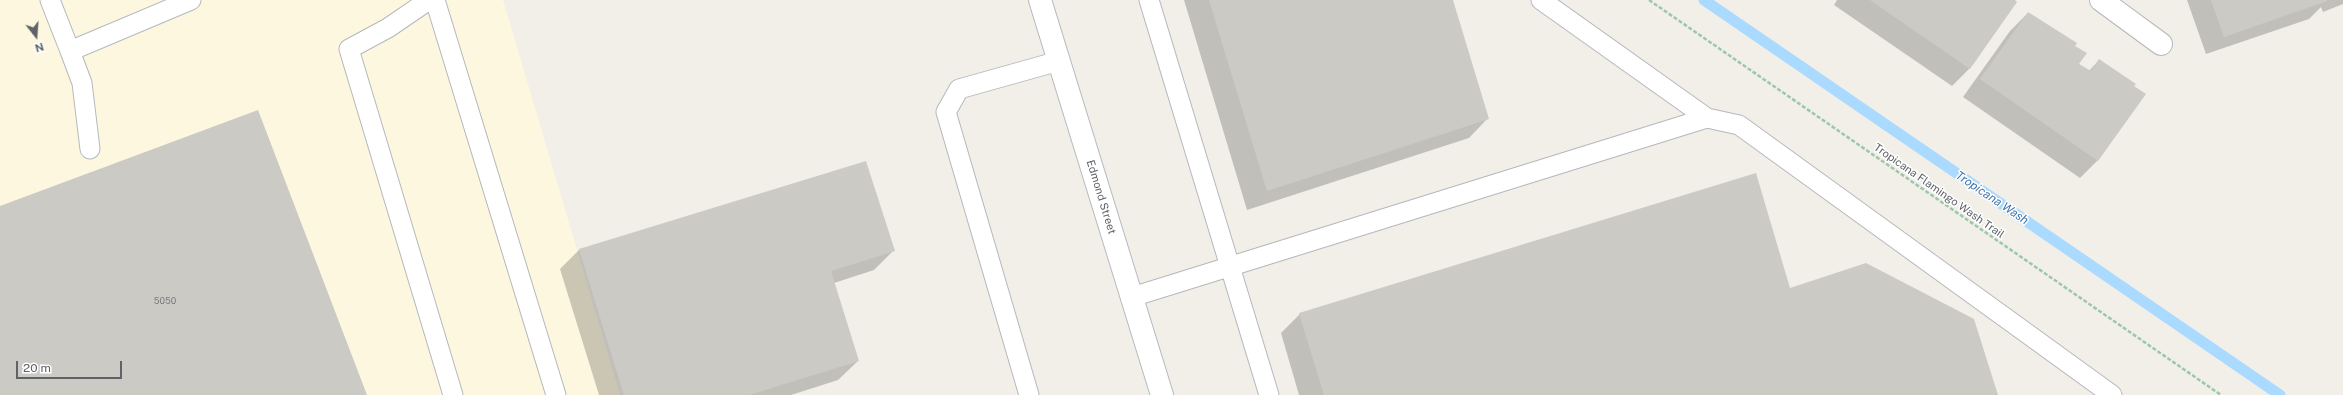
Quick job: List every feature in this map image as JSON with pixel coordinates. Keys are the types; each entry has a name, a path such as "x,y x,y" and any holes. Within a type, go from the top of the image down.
{"street":[{"name":"Edmond Street","path":"1040,0 1162,395"},
{"path":"2101,0 2161,44"}],"lane":[{"path":"50,0 82,83 90,149"},
{"path":"70,51 190,0"},
{"path":"429,0 388,28 349,50 453,395"},
{"path":"435,0 556,395"},
{"path":"1149,0 1269,395"},
{"path":"1541,0 1707,118 1739,125 2112,395"},
{"path":"1029,395 946,112 959,89 1059,61"},
{"path":"1132,297 1707,118"}],"path":[{"name":"Tropicana Flamingo Wash Trail","path":"1649,0 2222,395"}],"shaded area":[{"path":"0,0 503,0 620,395 0,395"}],"building":[{"path":"1209,0 1453,0 1489,119 1267,191"},
{"path":"1870,0 2015,0 2017,2 1970,69"},
{"path":"2211,0 2327,0 2327,1 2224,37"},
{"path":"2028,12 2077,43 2075,46 2087,53 2079,64 2091,71 2099,59 2136,84 2134,86 2146,94 2098,161 1980,79"},
{"path":"258,110 367,395 0,395 0,206"},
{"path":"866,161 895,251 831,271 859,361 749,395 624,395 579,249"},
{"path":"1756,173 1790,288 1866,263 1974,319 1998,395 1324,395 1299,313"}],"waterway":[{"name":"Tropicana Wash","path":"1704,0 2280,395"}]}
